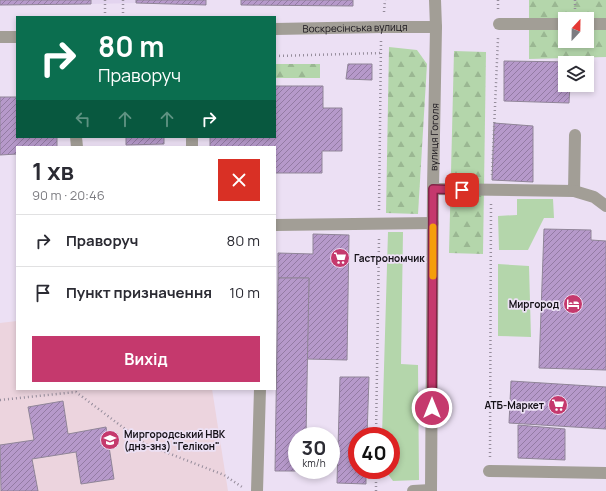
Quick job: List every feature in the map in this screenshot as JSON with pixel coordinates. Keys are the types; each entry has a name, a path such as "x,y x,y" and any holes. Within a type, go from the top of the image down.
{"street":[{"name":"вулиця Гоголя","path":"431,491 433,189 436,27 435,0"},
{"path":"499,24 558,24"},
{"path":"594,24 606,24"},
{"name":"Воскресінська вулиця","path":"276,29 436,27"},
{"path":"0,37 16,37"},
{"path":"574,191 575,135"},
{"path":"433,189 574,191 594,197 606,206"},
{"path":"276,225 433,224"},
{"path":"257,491 260,390"},
{"path":"489,471 606,473"},
{"path":"413,491 431,491"}],"path":[{"path":"105,0 105,16"},
{"path":"123,0 123,16"},
{"path":"489,471 491,190 499,24 498,0"},
{"path":"575,0 575,12"},
{"path":"276,56 381,53"},
{"path":"0,400 76,392 145,444 224,475 243,487"},
{"path":"376,479 376,491"}],"shaded area":[{"path":"91,0 136,0 136,3 91,4"},
{"name":"Миргородський НВК (днз-знз) \"Гелікон\"","path":"16,321 16,390 212,390 228,491 0,491 0,323"}],"green space":[{"path":"529,0 606,0 606,57 558,56 558,58 529,59"},
{"path":"389,47 417,50 427,64 418,214 386,213"},
{"path":"454,51 486,52 483,254 449,253"},
{"path":"276,64 320,64 320,78 276,78"},
{"path":"517,199 553,199 554,218 544,218 528,250 499,250 498,216 517,215"},
{"path":"388,232 403,232 401,364 418,365 419,480 393,481 392,479 400,479 400,427 382,427"},
{"path":"498,264 529,266 531,337 498,336"}],"building":[{"path":"0,0 91,0 91,4 0,5"},
{"path":"136,0 206,0 206,5 136,3"},
{"path":"241,0 353,0 353,6 241,5"},
{"path":"504,61 558,62 558,92 570,92 569,103 504,101"},
{"path":"348,64 372,64 372,80 346,79"},
{"path":"276,86 323,86 323,108 342,108 342,151 322,151 322,173 276,173 276,146 210,146 210,138 276,138"},
{"path":"0,97 16,97 16,138 57,138 57,146 16,146 16,154 0,155"},
{"path":"494,123 533,126 533,182 492,180"},
{"path":"126,138 164,138 164,144 126,145"},
{"name":"Миргород","path":"544,229 591,230 591,240 606,241 606,370 539,368"},
{"path":"313,234 349,235 347,360 307,359 309,278 278,278 278,253 313,254"},
{"path":"278,278 309,278 306,427 288,427 288,471 275,471"},
{"path":"340,377 369,377 367,427 348,427 348,479 366,479 366,484 337,483 337,479 340,479 340,427 339,427"},
{"name":"АТБ-Маркет","path":"511,381 606,387 606,429 509,423"},
{"path":"63,401 68,434 106,427 114,479 81,484 76,452 32,459 38,491 1,491 0,445 34,440 28,407"},
{"path":"518,425 565,429 565,460 518,458"}],"slow traffic":[{"path":"433,227 433,276"}],"place":[{"name":"Гастрономчик","path":"340,258"},
{"name":"Миргород","path":"573,304"},
{"name":"АТБ-Маркет","path":"558,405"},
{"name":"Миргородський НВК (днз-знз) \"Гелікон\"","path":"110,440"}],"route":[{"path":"432,408 433,189 462,190"}]}
